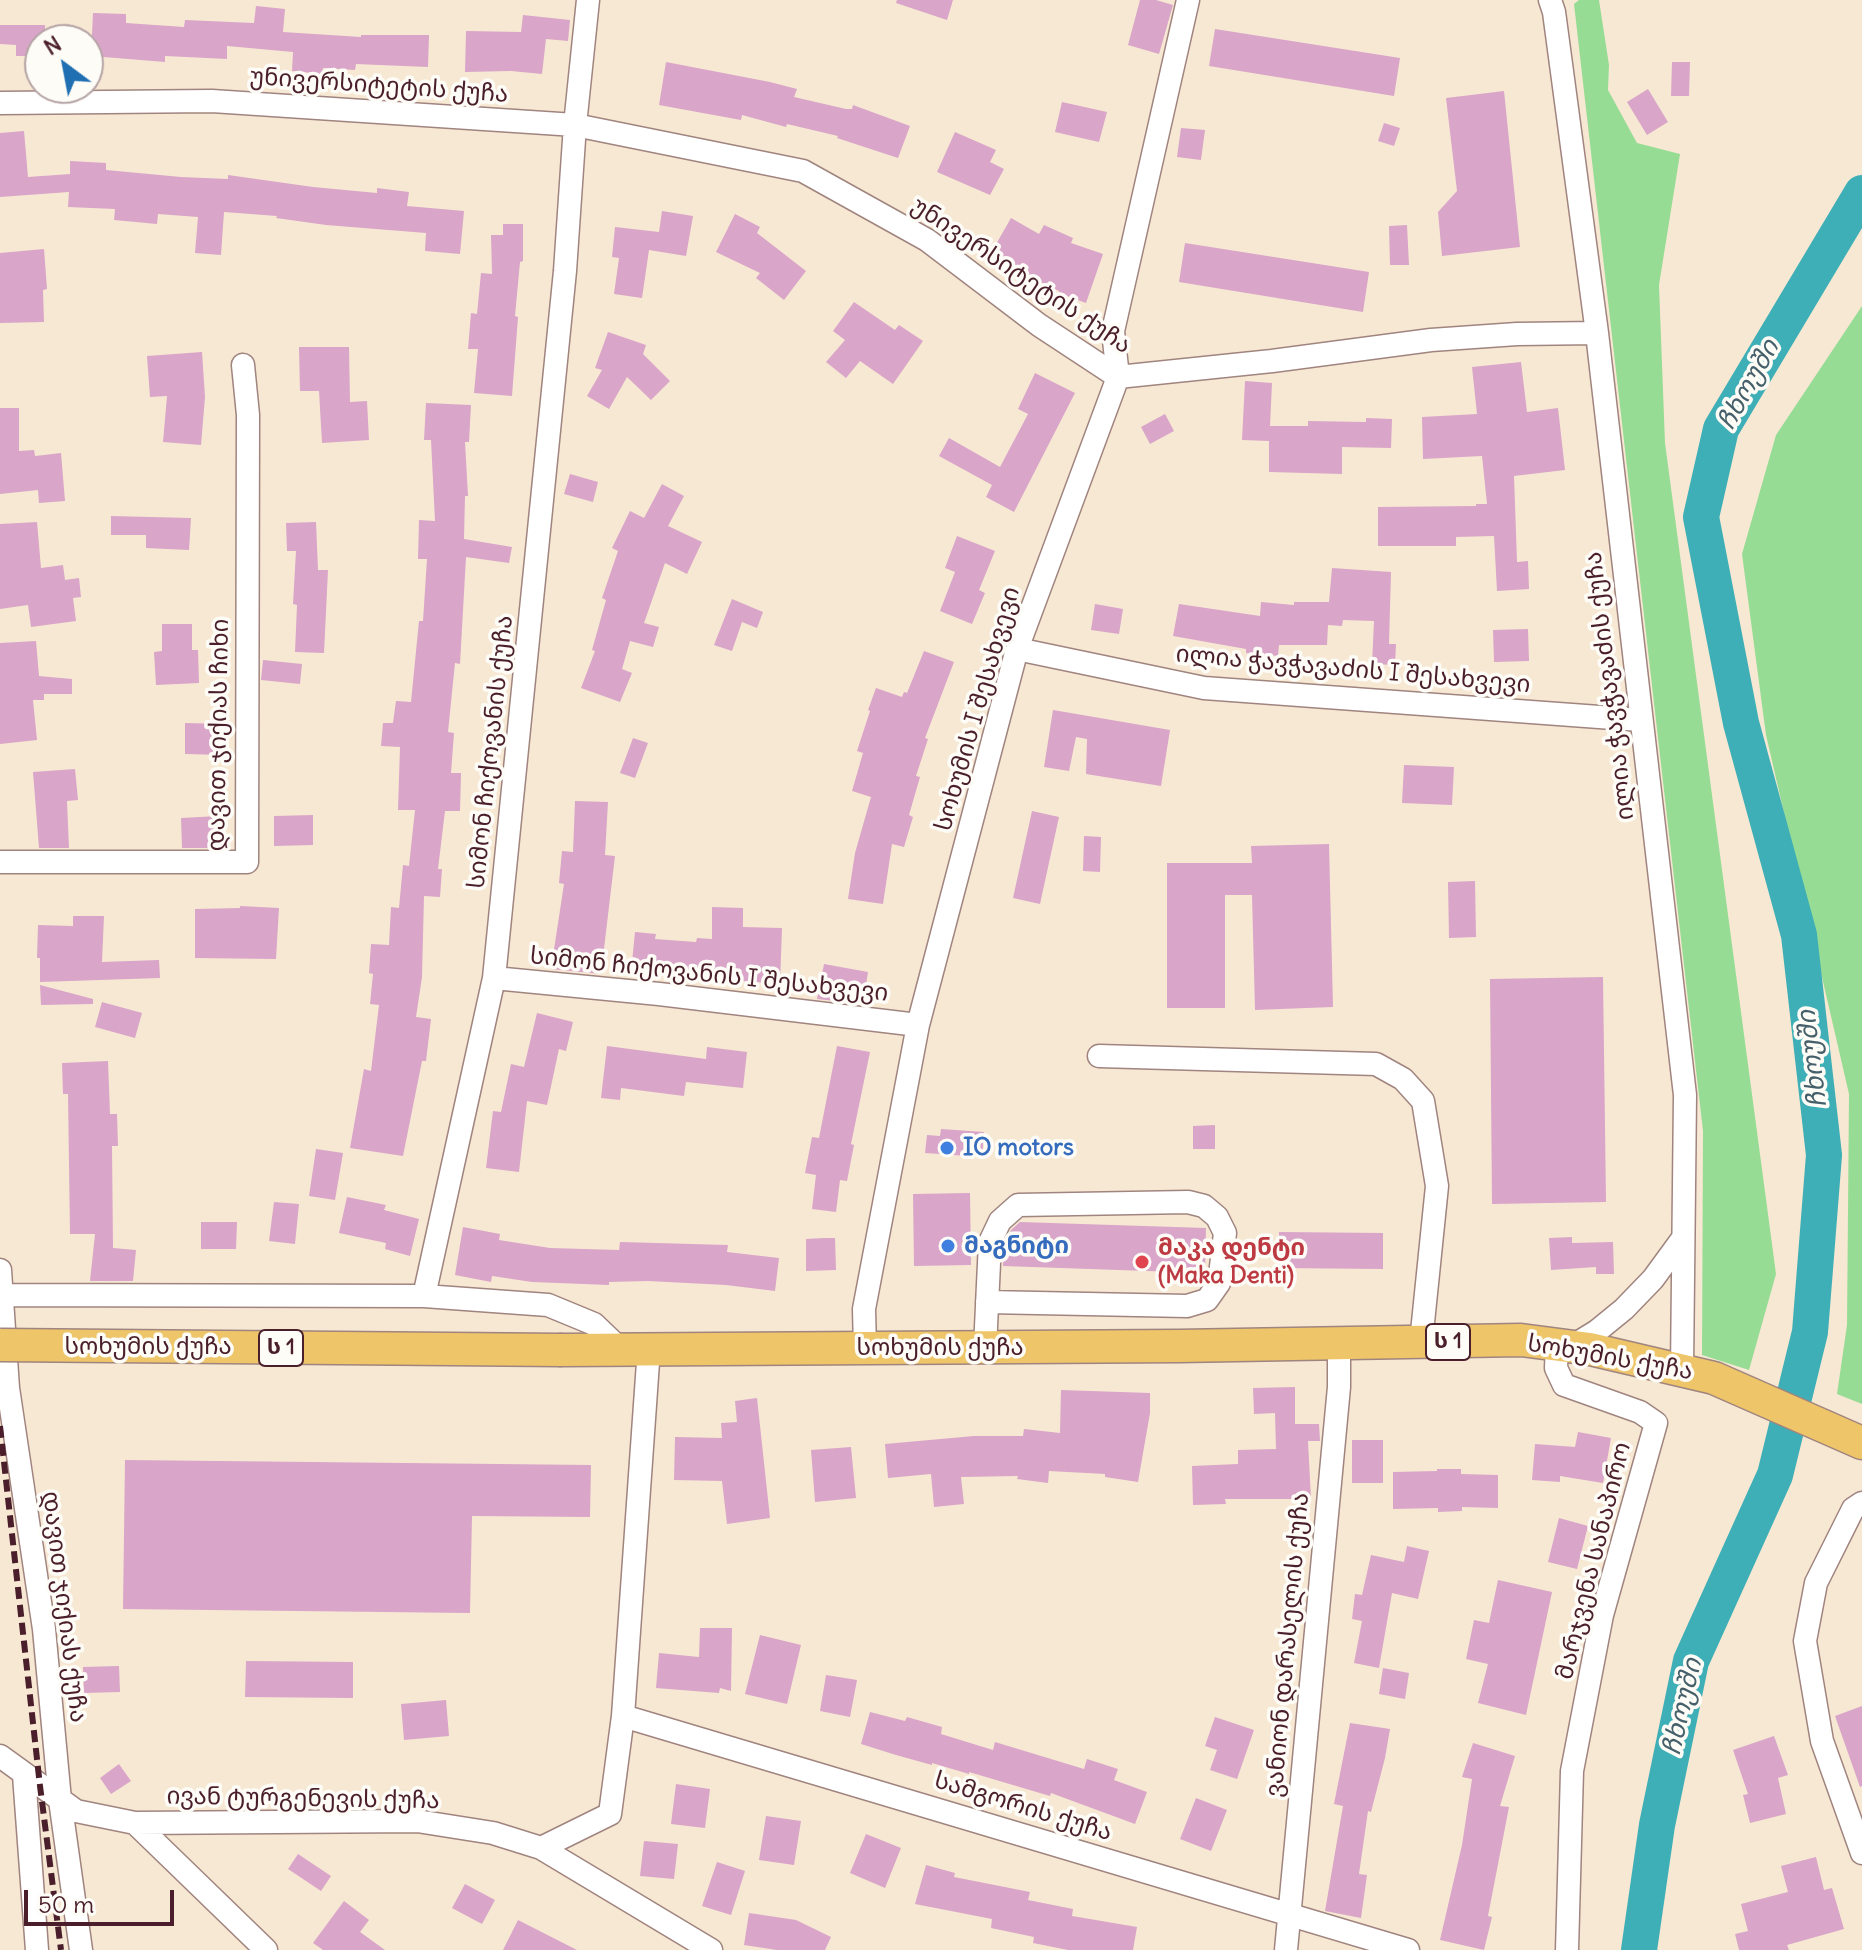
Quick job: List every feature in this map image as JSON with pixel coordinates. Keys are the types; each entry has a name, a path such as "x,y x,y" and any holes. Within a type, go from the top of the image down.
{"highway":[{"name":"სოხუმის ქუჩა","path":"0,1345 562,1350 985,1348 1521,1340 1682,1369 1714,1378 1862,1443"}],"street":[{"name":"სიმონ ჩიქოვანის ქუჩა","path":"424,1296 494,978 565,271 588,0"},
{"name":"სოხუმის I შესახვევი","path":"865,1349 864,1309 918,1025 1017,649 1118,377 1113,331 1188,0"},
{"name":"ილია ჭავჭავაძის ქუჩა","path":"1550,0 1597,333 1685,1095 1682,1369"},
{"name":"უნივერსიტეტის ქუჩა","path":"0,103 212,101 575,125 803,171 927,240 1039,325 1118,377 1431,340 1597,333"},
{"name":"დავით ჯიქიას ჩიხი","path":"0,862 247,862 248,415 243,365"},
{"name":"ილია ჭავჭავაძის I შესახვევი","path":"1017,649 1204,688 1640,720"},
{"name":"სიმონ ჩიქოვანის I შესახვევი","path":"494,978 918,1025"},
{"path":"1099,1056 1376,1064 1403,1079 1423,1101 1437,1186 1421,1342"},
{"path":"985,1348 987,1302 990,1242 1000,1221 1018,1205 1188,1202 1204,1206 1217,1217 1225,1233 1219,1283 1207,1300 1187,1306 987,1302"},
{"path":"1564,1346 1597,1331 1624,1309 1653,1279 1683,1238"},
{"name":"დავით ჯიქიას ქუჩა","path":"0,1270 8,1388 44,1629 60,1800 81,1950"},
{"path":"2,1295 424,1296 548,1305 594,1324 634,1348 623,1716 610,1814 541,1848"},
{"name":"ვანიონ დარასელის ქუჩა","path":"1286,1950 1339,1387 1339,1344"},
{"name":"მარჯვენა სანაპირო","path":"1564,1346 1556,1368 1564,1385 1640,1412 1656,1423 1602,1615 1572,1771 1567,1950"},
{"path":"1862,1503 1853,1509 1816,1583 1805,1641 1822,1741 1862,1853"},
{"name":"სამგორის ქუჩა","path":"623,1716 1408,1950"},
{"name":"ივან ტურგენევის ქუჩა","path":"0,1756 76,1811 135,1823 417,1821 493,1833 541,1848 711,1950"},
{"path":"0,1777 24,1775 37,1950"},
{"path":"135,1823 266,1950"}],"green space":[{"path":"1579,0 1599,0 1609,65 1608,90 1637,143 1680,154 1659,285 1665,443 1776,1274 1749,1370 1702,1355 1703,1131 1574,4"},
{"path":"1862,306 1862,1404 1837,1394 1847,1325 1849,1094 1766,735 1742,554 1776,435"}],"building":[{"path":"897,0 953,0 947,20 896,3"},
{"path":"1140,0 1173,5 1159,54 1128,45"},
{"path":"256,6 285,9 283,32 361,37 429,35 428,67 356,64 355,70 323,68 322,74 292,71 293,52 227,46 227,59 165,56 165,62 104,57 104,24 92,24 93,13 126,14 126,23 184,27 185,20 254,23"},
{"path":"523,15 570,20 568,41 546,39 542,74 465,72 466,31 521,32"},
{"path":"0,25 24,25 24,56 16,56 16,45 0,44"},
{"path":"1215,29 1400,58 1394,96 1209,66"},
{"path":"666,62 797,89 794,97 846,109 852,109 853,105 910,126 898,158 838,136 787,124 786,127 742,115 741,120 659,105"},
{"path":"1672,62 1690,62 1689,96 1671,96"},
{"path":"1648,89 1668,122 1647,135 1627,102"},
{"path":"1504,91 1520,247 1442,256 1438,212 1457,191 1446,98"},
{"path":"1062,102 1107,112 1099,142 1055,132"},
{"path":"1384,123 1400,128 1394,146 1378,141"},
{"path":"1181,128 1205,130 1201,160 1177,157"},
{"path":"24,131 28,177 70,174 70,161 106,163 106,170 181,177 228,179 228,175 313,187 377,193 377,188 409,192 407,206 464,211 460,254 425,251 426,233 224,212 221,255 195,253 198,217 158,214 157,224 114,220 115,209 68,207 69,192 0,197 0,133"},
{"path":"955,132 996,150 990,162 1004,169 990,195 937,172"},
{"path":"662,211 693,216 686,256 649,250 642,298 614,294 619,258 612,257 615,227 659,232"},
{"path":"735,214 760,227 757,233 806,271 784,300 756,278 760,273 716,252"},
{"path":"1011,218 1039,234 1044,225 1073,238 1071,243 1103,254 1086,303 1022,274 991,253"},
{"path":"503,224 523,224 512,396 474,393 478,349 468,349 471,313 477,314 481,273 492,274 491,235 503,235"},
{"path":"1407,225 1409,265 1390,265 1389,226"},
{"path":"1185,243 1369,272 1363,312 1179,282"},
{"path":"44,249 47,289 43,290 44,322 0,323 0,253"},
{"path":"854,302 895,330 899,325 923,341 893,384 860,361 846,378 826,362 845,340 833,331"},
{"path":"608,332 646,345 643,354 670,381 651,400 627,377 609,409 587,396 602,370 595,368"},
{"path":"299,347 349,347 350,402 367,401 369,440 322,443 319,391 300,391"},
{"path":"202,352 205,397 201,445 163,442 167,396 150,397 147,356"},
{"path":"1521,362 1527,412 1558,408 1565,470 1514,476 1517,562 1528,561 1529,589 1497,591 1494,536 1456,537 1456,546 1378,546 1378,507 1487,504 1482,456 1423,459 1422,417 1477,414 1472,367"},
{"path":"1035,373 1075,393 1014,512 986,497 992,485 939,456 949,438 1000,467 1028,414 1018,409"},
{"path":"1245,381 1272,383 1270,426 1308,426 1308,421 1392,419 1391,448 1342,447 1342,474 1269,472 1269,441 1242,440"},
{"path":"426,403 471,405 469,442 465,442 468,496 465,496 464,539 512,547 509,563 466,557 460,664 455,663 448,732 454,733 451,773 461,773 460,811 445,811 438,869 442,869 440,897 424,896 422,977 416,1017 431,1019 426,1061 422,1061 403,1156 350,1148 364,1069 371,1071 379,1005 370,1004 373,974 369,973 371,944 389,945 391,907 399,908 403,865 409,866 415,810 398,810 400,747 381,746 383,723 393,723 396,701 411,702 419,621 423,621 427,559 418,559 419,520 435,521 431,440 424,440"},
{"path":"0,408 19,408 19,451 34,450 35,456 61,453 65,501 39,503 38,490 0,494"},
{"path":"1165,414 1174,431 1150,444 1141,427"},
{"path":"570,474 598,482 593,502 564,494"},
{"path":"662,484 684,496 668,526 702,542 687,574 665,563 644,623 659,627 653,647 630,641 622,669 632,673 620,702 581,688 595,651 592,650 606,600 602,598 618,551 612,548 630,511 644,518"},
{"path":"111,516 191,518 189,550 146,548 146,535 111,535"},
{"path":"37,522 41,568 63,565 65,580 79,578 81,597 73,598 76,621 31,627 28,605 0,609 0,524"},
{"path":"316,522 318,570 328,570 324,653 295,652 297,605 293,604 296,551 287,551 286,523"},
{"path":"957,536 995,551 979,590 985,593 972,624 940,611 955,572 945,568"},
{"path":"1332,568 1391,572 1389,644 1396,644 1395,665 1372,664 1374,621 1343,620 1342,626 1328,625 1327,645 1279,645 1278,656 1246,653 1246,649 1173,636 1179,604 1260,616 1261,602 1294,605 1294,602 1329,602"},
{"path":"732,599 763,612 757,628 742,622 732,651 714,645"},
{"path":"1095,604 1123,609 1119,634 1091,630"},
{"path":"162,624 192,624 192,650 198,650 199,683 156,685 154,652 162,651"},
{"path":"1528,629 1529,661 1494,662 1493,630"},
{"path":"36,641 39,676 72,679 72,694 44,694 44,700 33,700 37,740 0,744 0,643"},
{"path":"924,651 954,662 925,738 928,739 916,776 920,777 909,815 913,817 904,847 892,844 883,904 848,899 855,853 871,797 852,791 863,753 857,751 868,710 876,688 902,697 904,692 907,693"},
{"path":"263,660 302,664 300,684 261,680"},
{"path":"1053,710 1170,730 1161,786 1086,774 1087,739 1076,737 1069,771 1044,767"},
{"path":"185,723 226,724 225,755 185,754"},
{"path":"633,738 648,743 635,778 620,773"},
{"path":"1404,765 1454,767 1452,805 1402,803"},
{"path":"75,769 78,800 67,801 69,848 39,848 33,772"},
{"path":"575,801 608,802 605,855 615,856 601,974 551,969 564,884 559,883 562,851 573,852"},
{"path":"1032,811 1059,817 1040,904 1013,898"},
{"path":"313,815 313,845 274,846 274,816"},
{"path":"219,816 220,848 182,848 181,818"},
{"path":"1084,836 1101,837 1100,872 1083,871"},
{"path":"1329,844 1333,1007 1255,1010 1252,895 1225,895 1225,1008 1167,1008 1167,863 1252,863 1251,846"},
{"path":"1475,881 1476,937 1449,938 1448,882"},
{"path":"240,906 279,908 276,959 195,958 195,909"},
{"path":"712,907 743,908 743,927 782,928 780,984 631,972 635,932 656,934 655,939 696,942 697,938 712,939"},
{"path":"73,916 104,916 102,962 159,960 160,978 40,982 38,925 73,926"},
{"path":"824,964 868,972 863,1004 817,999"},
{"path":"1603,977 1606,1202 1492,1204 1490,979"},
{"path":"40,985 93,999 93,1004 41,1005"},
{"path":"102,1002 142,1013 135,1038 95,1027"},
{"path":"537,1013 573,1022 566,1051 559,1049 547,1105 527,1101 519,1172 486,1168 493,1111 501,1112 511,1064 524,1067"},
{"path":"607,1046 706,1059 707,1047 747,1052 743,1088 686,1082 684,1096 621,1088 620,1100 601,1098"},
{"path":"837,1046 870,1052 851,1144 854,1145 847,1181 840,1180 836,1212 812,1209 816,1175 805,1173 812,1137 819,1138"},
{"path":"108,1061 110,1114 117,1114 118,1146 112,1146 113,1248 136,1250 133,1281 90,1281 95,1234 70,1234 68,1094 63,1094 62,1063"},
{"path":"1215,1125 1215,1149 1193,1149 1193,1126"},
{"path":"941,1129 984,1132 982,1157 925,1153 927,1135 940,1136"},
{"path":"316,1149 343,1153 335,1200 309,1196"},
{"path":"970,1193 971,1265 914,1266 913,1194"},
{"path":"347,1197 386,1205 384,1210 419,1219 410,1256 385,1249 386,1243 339,1233"},
{"path":"274,1202 299,1204 295,1244 269,1241"},
{"path":"201,1222 237,1222 236,1249 201,1249"},
{"path":"1020,1222 1206,1228 1205,1273 1003,1266 1004,1245 1011,1230"},
{"path":"463,1227 500,1234 499,1240 550,1248 619,1250 620,1242 728,1245 727,1252 779,1258 775,1291 648,1281 609,1282 609,1285 532,1282 492,1276 491,1282 455,1275"},
{"path":"1279,1232 1383,1233 1383,1269 1279,1268"},
{"path":"1572,1237 1572,1243 1613,1242 1614,1274 1596,1274 1596,1267 1551,1270 1549,1238"},
{"path":"835,1238 836,1270 806,1271 806,1239"},
{"path":"1295,1387 1295,1424 1319,1424 1320,1441 1308,1441 1311,1499 1225,1499 1226,1504 1193,1505 1192,1466 1238,1464 1238,1450 1276,1449 1275,1413 1254,1414 1253,1388"},
{"path":"1061,1390 1150,1393 1150,1413 1138,1482 1105,1477 1105,1474 1049,1471 1048,1483 1017,1479 1018,1476 961,1477 964,1504 934,1507 931,1474 888,1478 885,1444 974,1436 1023,1436 1024,1429 1060,1433"},
{"path":"757,1398 770,1518 727,1524 722,1481 674,1480 675,1437 722,1438 721,1423 737,1422 735,1401"},
{"path":"1578,1432 1611,1438 1603,1483 1560,1476 1560,1482 1532,1480 1535,1444 1575,1447"},
{"path":"1352,1440 1383,1440 1383,1483 1352,1483"},
{"path":"851,1447 856,1498 815,1502 811,1450"},
{"path":"125,1460 591,1465 590,1517 472,1516 470,1613 123,1609"},
{"path":"1461,1469 1461,1474 1498,1475 1498,1508 1462,1507 1462,1511 1438,1512 1438,1508 1393,1509 1393,1472"},
{"path":"1559,1518 1588,1526 1577,1569 1548,1562"},
{"path":"1407,1546 1429,1551 1418,1599 1392,1593 1379,1668 1354,1663 1362,1621 1352,1619 1355,1594 1362,1595 1371,1555 1404,1562"},
{"path":"1498,1580 1552,1592 1526,1715 1478,1703 1488,1664 1466,1659 1474,1620 1489,1623"},
{"path":"700,1628 732,1628 731,1691 720,1688 719,1693 656,1688 659,1653 699,1657"},
{"path":"760,1635 801,1645 787,1704 745,1694"},
{"path":"246,1661 353,1662 353,1698 245,1697"},
{"path":"119,1666 120,1692 84,1693 83,1667"},
{"path":"1383,1668 1409,1673 1405,1699 1379,1694"},
{"path":"826,1675 857,1680 850,1717 820,1711"},
{"path":"446,1700 449,1736 404,1740 401,1704"},
{"path":"1862,1706 1862,1786 1860,1787 1835,1716"},
{"path":"870,1712 905,1721 907,1717 942,1727 941,1734 993,1750 995,1742 1084,1769 1087,1759 1118,1769 1114,1780 1147,1792 1135,1824 1051,1793 1050,1796 896,1755 861,1744"},
{"path":"1215,1717 1254,1730 1237,1779 1210,1770 1217,1750 1205,1746"},
{"path":"1350,1723 1390,1729 1371,1812 1368,1811 1359,1874 1367,1875 1361,1918 1325,1911 1343,1806 1334,1804"},
{"path":"1774,1736 1788,1775 1778,1778 1786,1814 1750,1823 1743,1795 1748,1794 1733,1750"},
{"path":"1473,1743 1515,1756 1500,1806 1509,1807 1484,1950 1440,1940 1462,1845 1472,1779 1462,1777"},
{"path":"119,1764 131,1781 111,1794 100,1778"},
{"path":"676,1784 710,1789 705,1828 671,1824"},
{"path":"1196,1798 1227,1810 1211,1851 1180,1839"},
{"path":"766,1816 801,1821 794,1865 759,1860"},
{"path":"866,1834 901,1848 885,1888 850,1873"},
{"path":"644,1841 678,1844 674,1879 640,1876"},
{"path":"298,1854 331,1876 321,1891 288,1869"},
{"path":"1816,1857 1824,1890 1832,1888 1844,1929 1787,1945 1789,1950 1739,1950 1735,1934 1748,1931 1741,1904 1788,1892 1781,1866"},
{"path":"717,1862 745,1871 731,1915 702,1906"},
{"path":"926,1865 955,1873 954,1877 1030,1892 1028,1900 1073,1909 1072,1916 1137,1927 1133,1950 1068,1950 1033,1943 1034,1937 991,1928 992,1919 915,1904"},
{"path":"465,1884 495,1900 482,1924 452,1908"},
{"path":"344,1901 369,1920 360,1932 385,1950 323,1950 313,1943"},
{"path":"749,1913 796,1920 831,1937 825,1950 777,1950 744,1945"},
{"path":"518,1920 577,1950 503,1950"}],"waterway":[{"name":"ჩხოუში","path":"1639,1950 1657,1825 1691,1661 1775,1475 1810,1332 1824,1155 1799,935 1741,723 1701,517 1721,429 1862,193"}],"railway":[{"path":"0,1426 61,1950"}],"place":[{"name":"IO motors","path":"947,1148"},
{"name":"მაგნიტი","path":"948,1246"},
{"name":"მაკა დენტი (Maka Denti)","path":"1142,1262"}]}
